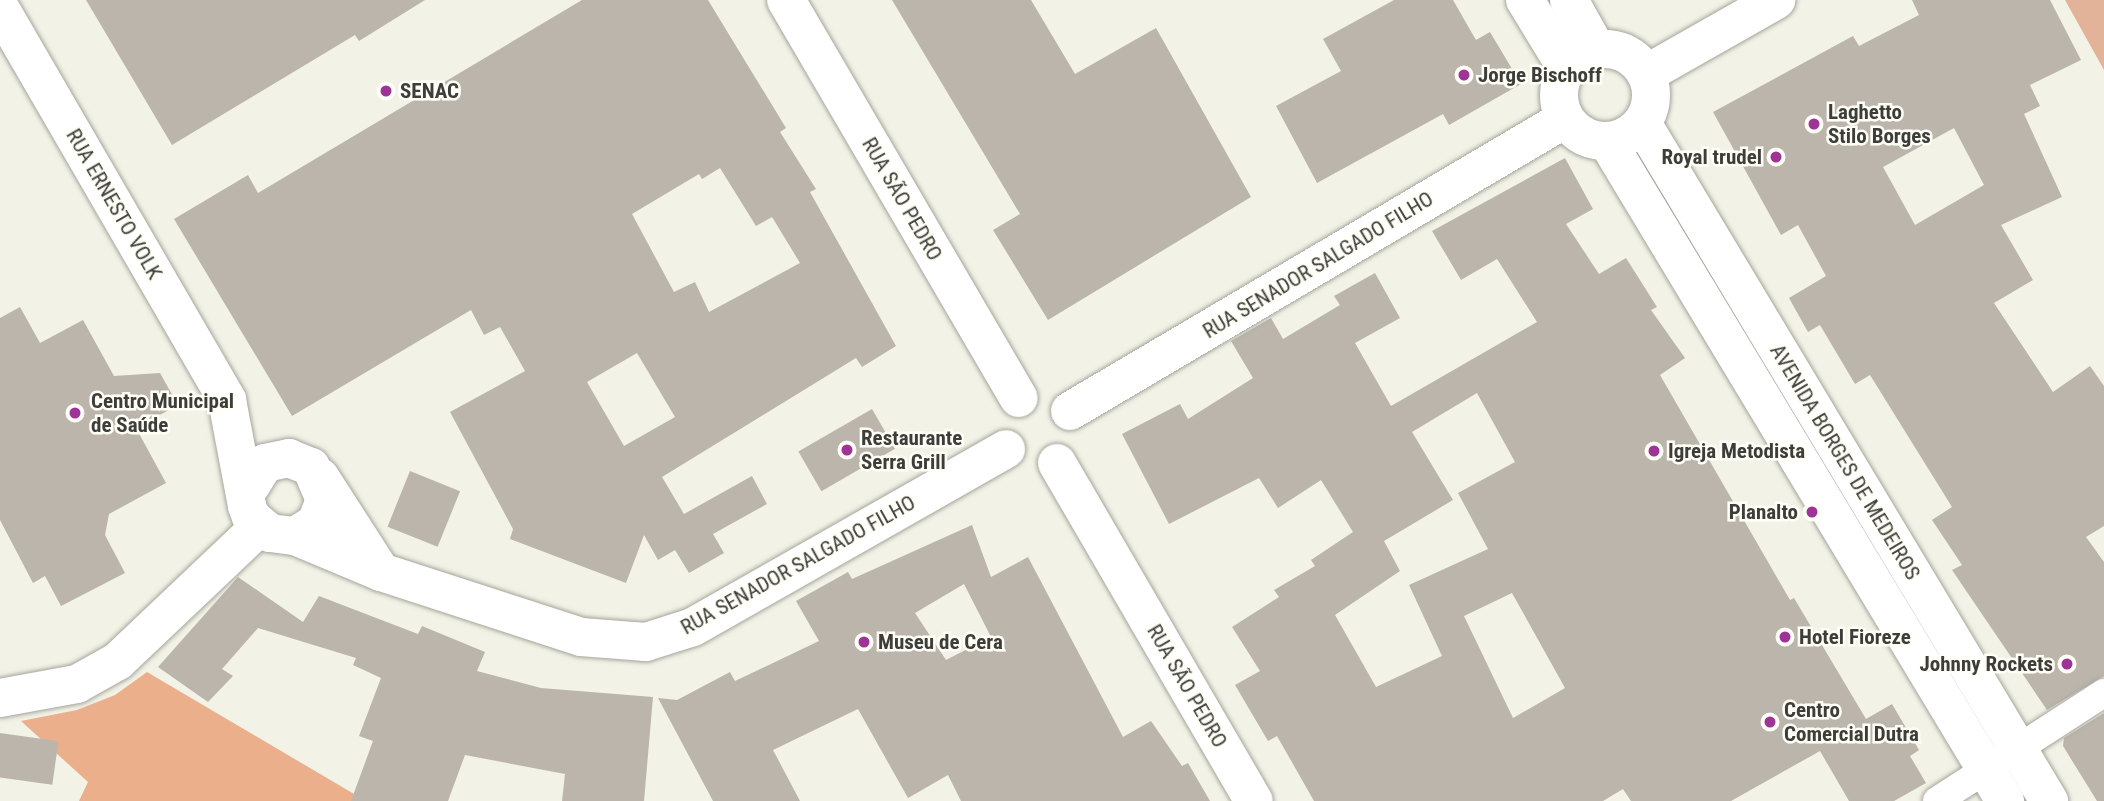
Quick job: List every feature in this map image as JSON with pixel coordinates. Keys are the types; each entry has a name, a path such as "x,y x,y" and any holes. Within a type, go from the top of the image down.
{"street":[{"name":"RUA SÃO PEDRO","path":"786,0 1018,398"},
{"path":"1525,0 1582,59"},
{"path":"1569,0 1582,59 1559,94 1565,119 1583,136 1607,141 1620,139 1642,123 1651,99 1646,74 1626,54 1582,59"},
{"path":"1646,74 1776,0"},
{"name":"RUA ERNESTO VOLK","path":"0,8 227,401 267,519"},
{"name":"RUA SENADOR SALGADO FILHO","path":"1070,411 1565,119"},
{"name":"AVENIDA BORGES DE MEDEIROS","path":"1642,123 2003,773"},
{"name":"AVENIDA BORGES DE MEDEIROS","path":"1607,141 2003,773 2049,801"},
{"path":"1053,396 1070,411 1075,433 1057,463 1023,465 1006,449 1000,427 1018,398 1053,396"},
{"name":"RUA ERNESTO VOLK","path":"227,401 310,469"},
{"name":"RUA SENADOR SALGADO FILHO","path":"267,519 381,572 581,637 646,642 693,627 1006,449"},
{"path":"267,519 265,463 310,469 381,572"},
{"name":"RUA SÃO PEDRO","path":"1057,463 1254,801"},
{"path":"0,698 77,684 118,661 267,519 322,512 310,469"},
{"path":"1937,801 2003,773 2104,693"}],"shaded area":[{"path":"2065,0 2104,0 2104,70"},
{"path":"147,672 366,801 79,801 88,782 21,721 77,710 115,695"}],"building":[{"path":"86,0 425,0 359,41 355,35 172,145"},
{"path":"582,0 708,0 786,128 780,132 816,189 810,192 896,346 862,367 856,358 662,477 684,514 752,476 767,504 713,534 724,553 689,573 675,550 658,560 644,535 626,583 510,539 513,529 450,412 525,371 500,327 484,335 471,310 292,416 174,219 248,175 258,193","holes":["720,168 756,226 772,217 800,263 709,312 695,282 674,292 632,214 699,174 702,179","637,353 675,417 624,446 587,382"]},
{"path":"892,0 1031,0 1075,74 1156,28 1251,197 1048,320 993,230 1020,214"},
{"path":"1394,0 1453,0 1476,40 1490,32 1521,84 1449,125 1443,114 1317,183 1276,106 1341,71 1323,39"},
{"path":"1912,0 2050,0 2081,60 2030,85 2040,106 2024,114 2062,197 2001,225 2033,280 1994,303 2053,392 2090,366 2104,386 2104,526 2086,537 2104,562 2104,676 2047,710 1952,570 1962,565 1932,520 1952,507 1870,375 1855,384 1820,325 1808,332 1789,298 1826,276 1798,225 1781,235 1713,112 1853,36 1859,46 1919,15","holes":["1954,128 1984,185 1915,225 1883,167"]},
{"path":"1565,158 1593,209 1566,224 1599,274 1626,258 1657,307 1651,310 1685,358 1660,375 1790,600 1794,598 1866,719 1892,704 1919,750 1910,756 1926,783 1894,801 1849,801 1820,751 1731,801 1631,801 1623,789 1603,801 1314,801 1277,736 1268,741 1235,685 1260,671 1232,627 1279,597 1274,590 1315,566 1311,560 1353,532 1321,480 1278,508 1259,478 1169,524 1122,434 1180,404 1188,419 1253,378 1231,341 1271,318 1283,339 1340,305 1334,296 1375,273 1400,318 1355,343 1391,406 1537,322 1497,259 1461,280 1432,231","holes":["1477,393 1515,462 1458,493 1488,549 1409,585 1442,656 1376,687 1335,615 1400,571 1384,541 1453,500 1412,432","1512,593 1565,688 1513,718 1464,616"]},
{"path":"20,307 40,343 83,320 114,376 160,373 178,405 136,428 166,483 109,514 105,535 125,573 61,606 45,576 33,583 0,520 0,318"},
{"name":"Restaurante Serra Grill","path":"872,409 895,449 821,491 798,452"},
{"path":"410,471 460,491 438,547 388,527"},
{"path":"972,525 991,577 1028,557 1123,737 1151,721 1182,766 1188,763 1210,801 961,801 948,775 908,798 858,709 773,750 800,801 713,801 658,698 677,700 730,672 735,681 819,641 796,601 848,572 852,579","holes":["964,584 991,637 946,660 915,613"]},
{"path":"238,577 303,622 319,596 418,634 422,626 485,652 477,671 541,688 653,697 644,801 562,801 565,774 465,755 448,801 351,801 373,741 359,736 381,678 353,665 356,658 258,628 222,669 233,676 208,702 158,667"},
{"path":"2104,713 2104,801 2097,801 2063,746 2064,738"},
{"path":"0,733 58,741 52,785 0,777"}],"place":[{"name":"Jorge Bischoff","path":"1464,75"},
{"name":"SENAC","path":"386,91"},
{"name":"Laghetto Stilo Borges","path":"1814,124"},
{"name":"Royal trudel","path":"1776,157"},
{"name":"Centro Municipal de Saúde","path":"75,413"},
{"name":"Restaurante Serra Grill","path":"847,450"},
{"name":"Igreja Metodista","path":"1654,451"},
{"name":"Planalto","path":"1812,512"},
{"name":"Hotel Fioreze","path":"1785,637"},
{"name":"Museu de Cera","path":"864,642"},
{"name":"Johnny Rockets","path":"2067,664"},
{"name":"Centro Comercial Dutra","path":"1770,722"}]}
